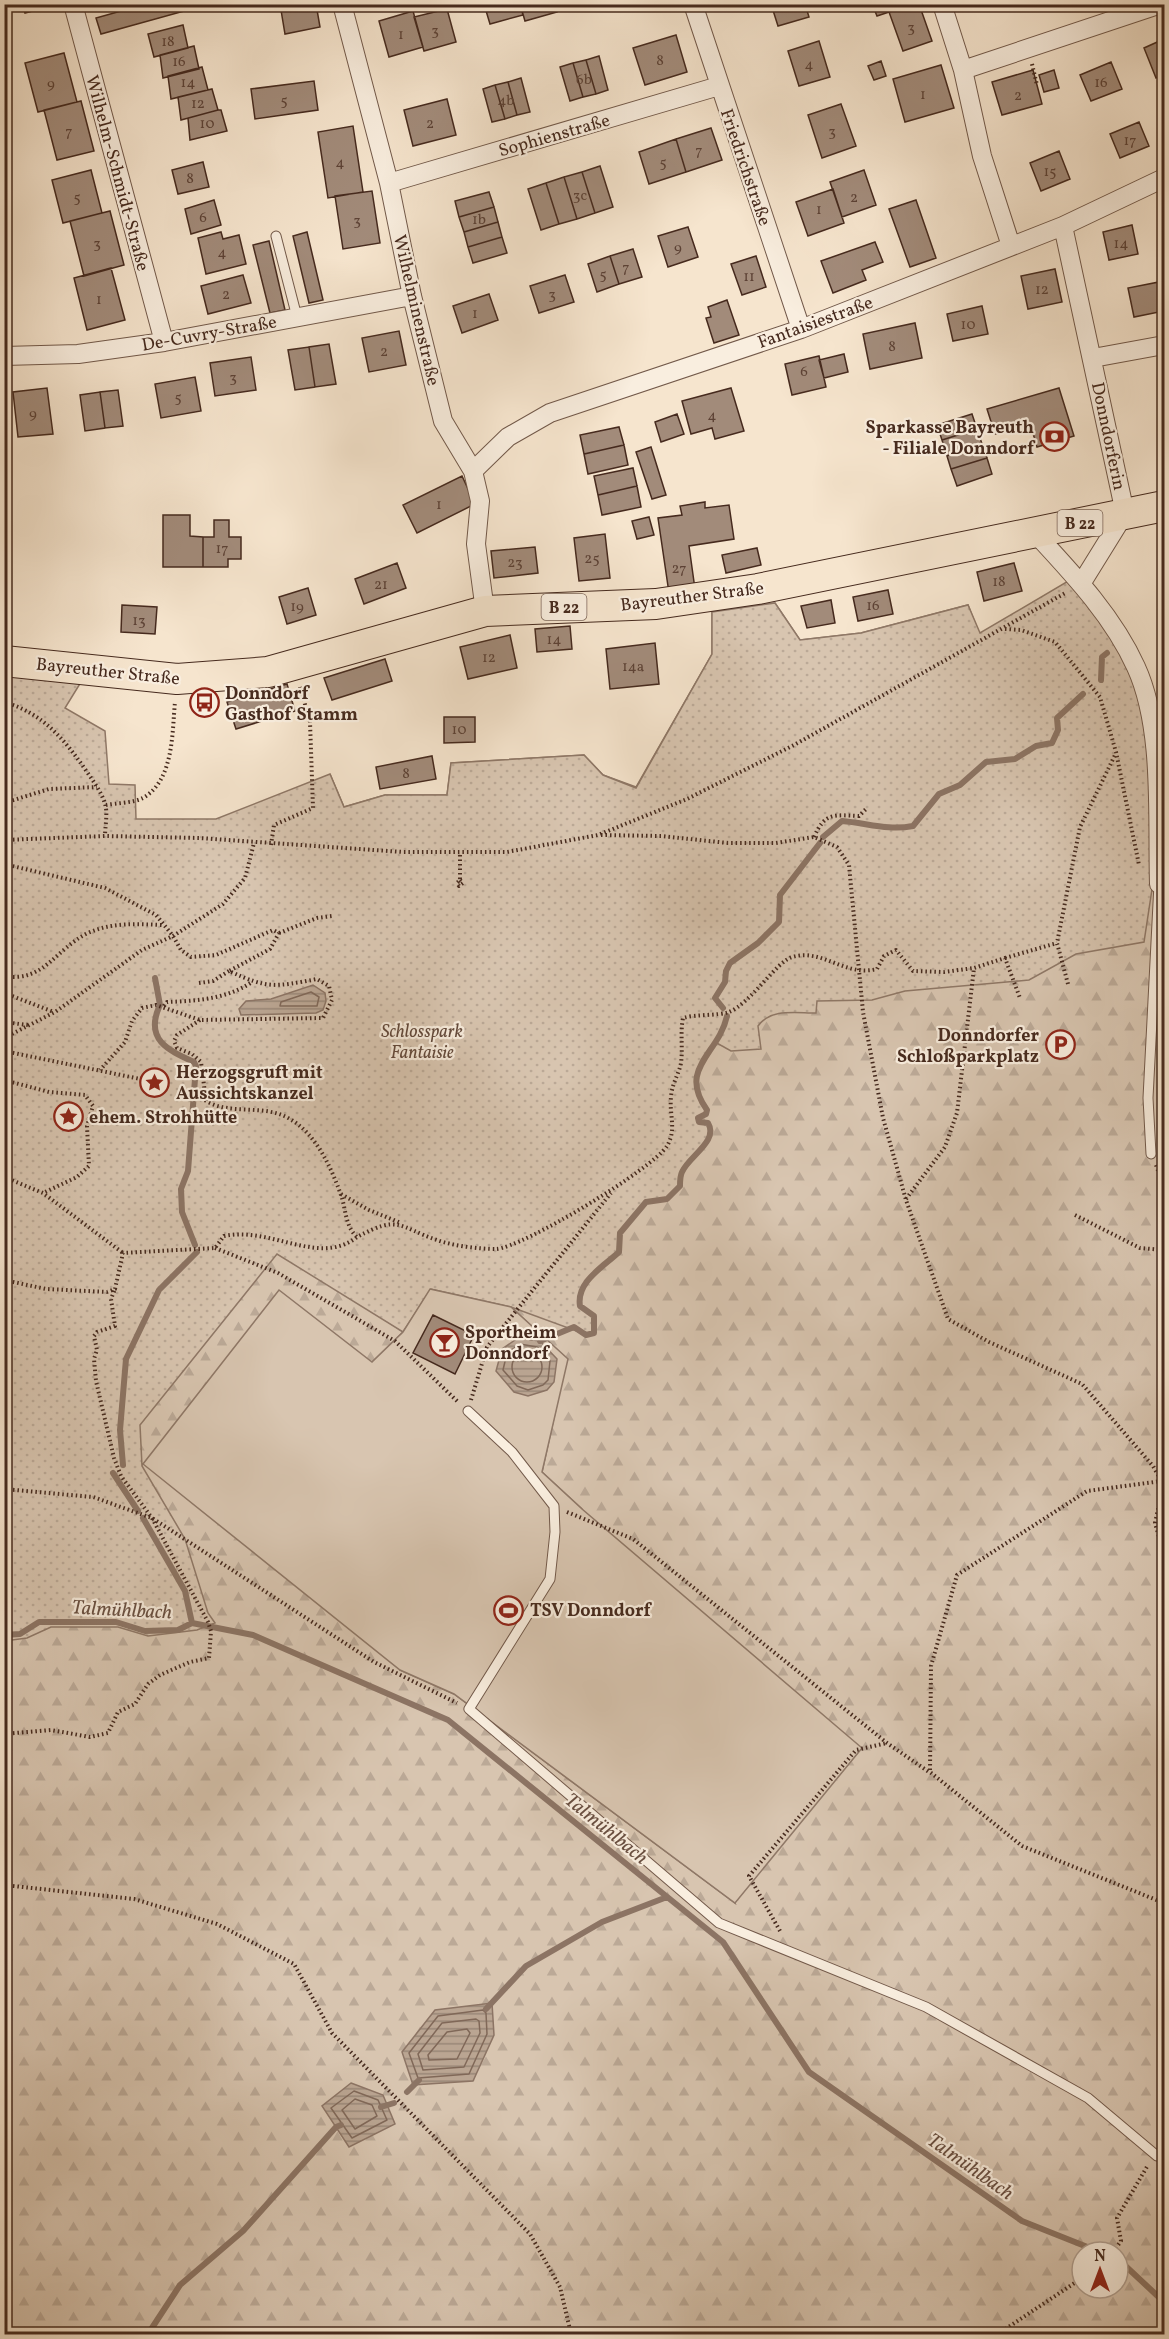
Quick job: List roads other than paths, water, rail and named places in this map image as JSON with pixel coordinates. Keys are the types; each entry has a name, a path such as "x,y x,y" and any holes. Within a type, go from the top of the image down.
{"main road":[{"name":"Bayreuther Straße","path":"4,661 177,680 268,672 485,611 656,604 758,589 1164,506"}],"street":[{"name":"Wilhelm-Schmidt-Straße","path":"73,4 164,342"},
{"name":"Wilhelminenstraße","path":"342,4 389,183 412,296 442,421 473,471 480,501 476,544 485,611"},
{"name":"Friedrichstraße","path":"693,4 801,328"},
{"path":"942,4 963,70 982,156 1011,246"},
{"path":"963,70 1161,4"},
{"name":"Sophienstraße","path":"389,183 719,87"},
{"name":"Fantaisiestraße","path":"473,471 508,437 550,413 801,328 1063,226 1164,178"},
{"name":"Donndorferin","path":"1063,226 1125,513"},
{"name":"De-Cuvry-Straße","path":"4,356 78,354 164,342 412,296"},
{"name":"Donndorferin","path":"1093,358 1164,345"},
{"path":"1081,584 1125,513"},
{"path":"1034,532 1081,584 1109,622 1136,667 1156,748 1159,884"}],"lane":[{"path":"276,236 297,317"},
{"path":"1151,1154 1148,1098 1159,884"},
{"path":"468,1411 512,1452 554,1506 555,1532 550,1579 469,1709 718,1923 926,2007 1088,2098 1161,2157"}],"water":[{"path":"313,985 325,993 326,1001 323,1010 316,1013 241,1015 239,1009 246,1001 271,999"},
{"path":"518,1338 540,1341 557,1359 554,1382 547,1390 528,1396 514,1392 496,1371 502,1349"},
{"path":"492,2003 494,2035 473,2081 413,2085 402,2052 435,2010"},
{"path":"351,2083 383,2095 395,2124 349,2147 322,2106"}],"waterway":[{"path":"1101,680 1102,657 1107,653"},
{"path":"823,837 842,821 886,827 913,826 939,794 960,785 986,762 1015,759 1036,746 1052,743 1058,730 1057,718 1083,694"},
{"path":"723,1008 715,998 725,982 726,971 730,963 758,943 779,922 780,895 820,843"},
{"path":"155,978 160,1005"},
{"path":"159,1007 155,1018 157,1036 168,1048 194,1062 196,1066 188,1171 181,1189 182,1212 195,1245"},
{"path":"540,1341 574,1327 586,1335 594,1333 594,1316 580,1306 580,1297 586,1282 619,1252 620,1233 646,1202 667,1199 680,1186 682,1172 710,1136 708,1123 699,1122 698,1118 706,1114 707,1110 696,1083 698,1072 723,1029 727,1016"},
{"path":"123,1465 120,1430 126,1359 159,1290 197,1252"},
{"path":"113,1473 138,1511"},
{"path":"143,1518 185,1591 192,1623"},
{"name":"Talmühlbach","path":"4,1635 20,1634 39,1622 116,1622 145,1631 178,1630 192,1623 253,1635 448,1720 723,1942 809,2072 1022,2221 1070,2240"},
{"path":"486,2009 526,1966 602,1922 667,1897"},
{"path":"407,2092 419,2080"},
{"path":"381,2107 394,2103"},
{"path":"148,2334 180,2285 243,2231 336,2127 341,2125"},
{"name":"Talmühlbach","path":"1130,2270 1164,2302"}],"place":[{"name":"Sparkasse Bayreuth - Filiale Donndorf","path":"1055,437"},
{"name":"Donndorf Gasthof Stamm","path":"204,703"},
{"name":"Donndorfer Schloßparkplatz","path":"1060,1045"},
{"name":"Herzogsgruft mit Aussichtskanzel","path":"155,1082"},
{"name":"ehem. Strohhütte","path":"68,1117"},
{"name":"Sportheim Donndorf","path":"444,1342"},
{"name":"TSV Donndorf","path":"509,1610"}],"park label":[{"name":"Schlosspark Fantaisie","path":"422,1041"}]}
